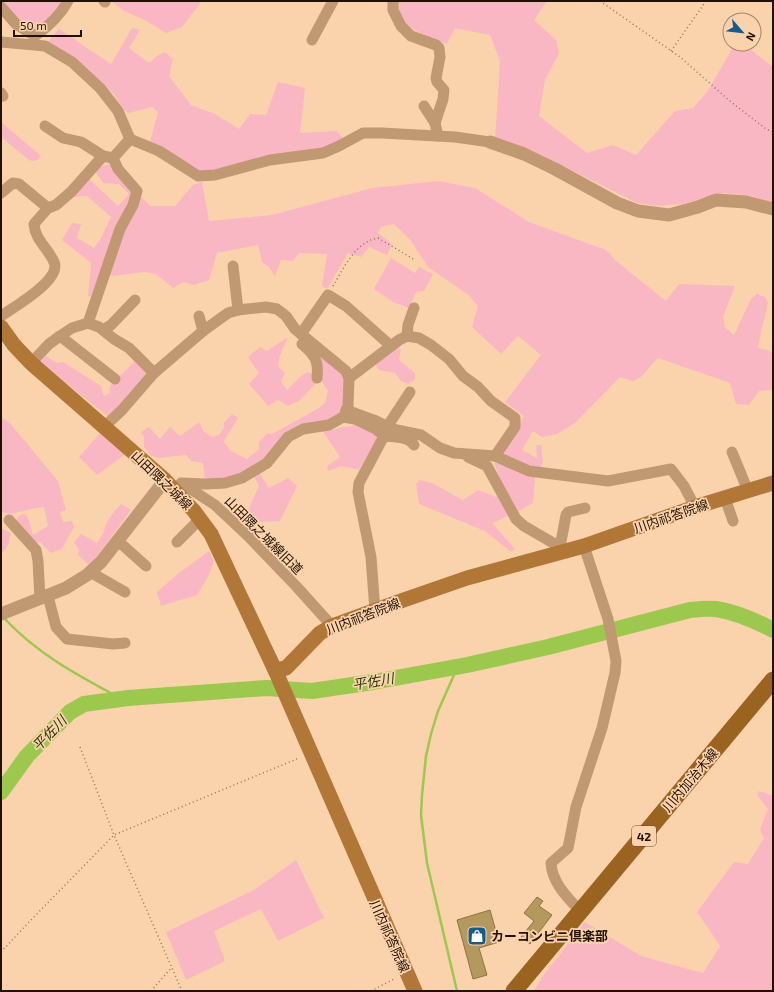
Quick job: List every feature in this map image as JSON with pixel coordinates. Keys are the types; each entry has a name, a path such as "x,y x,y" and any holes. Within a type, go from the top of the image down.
{"main road":[{"name":"山田隈之城線","path":"3,334 31,364 165,480 194,511 211,534 277,675"},
{"name":"川内祁答院線","path":"415,991 277,675 286,668 320,633 332,626 467,578 561,550 584,546 695,507 773,483"},
{"name":"川内加治木線","path":"514,991 773,680"}],"street":[{"path":"1,42 37,41 63,11 68,1"},
{"path":"312,40 333,1"},
{"path":"392,1 393,10 401,26 411,36 436,45 439,48 440,57 436,78 437,82 444,90 443,99 435,124"},
{"path":"1,7 16,24 37,41 72,62 100,88 118,111 130,139 159,151 198,176 214,175 270,160 323,153 363,133 438,136 490,142 524,154 617,203 638,211 669,214 698,207 716,200 746,202 773,209"},
{"path":"424,106 435,124 438,136"},
{"path":"45,126 63,138 81,142 108,157 137,191 133,205 120,229 88,323"},
{"path":"1,316 33,295 51,278 55,270 54,263 34,229 34,224 48,208 56,205 108,157 130,139"},
{"path":"1,193 13,183 19,184 48,208"},
{"path":"233,266 238,310"},
{"path":"316,378 318,369 317,360 312,352 302,344 303,336 328,295 346,306 391,346"},
{"path":"103,330 111,325 135,300"},
{"path":"104,427 122,410 154,373 203,331 228,313 238,310 266,307 277,309 286,316 295,329 346,371 349,378 348,406 345,413 329,425 303,429 288,437 267,463 242,478 225,483 181,483"},
{"path":"407,336 408,325 414,308"},
{"path":"199,316 203,331"},
{"path":"31,364 49,344 60,336 72,328 88,323 99,327 114,339 129,348 154,373"},
{"path":"60,336 115,379"},
{"path":"349,378 399,340 407,336 419,338 449,359 463,376 478,387 491,401 515,418 515,427 494,456"},
{"path":"319,349 326,347 343,360"},
{"path":"375,611 371,557 358,492 359,483 386,431 410,392"},
{"path":"345,413 376,429 407,439 414,445"},
{"path":"386,431 392,429 421,435 440,448 475,460 487,466 516,519 524,526 561,550 566,515 568,512 584,508"},
{"path":"732,452 748,491"},
{"path":"454,453 494,456 529,471 608,481 671,469 684,486 695,507"},
{"path":"3,613 66,588 90,572 101,562 165,480"},
{"name":"山田隈之城線旧道","path":"165,480 181,483 215,505 248,536 332,626"},
{"path":"725,498 733,521"},
{"path":"177,542 200,519"},
{"path":"8,520 36,550 44,597 56,628 67,639 125,644"},
{"path":"118,541 146,566"},
{"path":"581,912 562,892 552,871 551,863 568,848 576,807 602,728 615,673 616,661 608,619 584,546"},
{"path":"90,572 125,592"}],"path":[{"path":"600,1 680,57 731,102 766,129 773,132"},
{"path":"672,51 706,1"},
{"path":"328,295 354,251 372,239 378,238 415,260"},
{"path":"80,747 114,835 182,991"},
{"path":"1,952 28,922 114,835 311,753"},
{"path":"151,991 172,967"},
{"path":"371,991 406,972"}],"shaded area":[{"path":"1,1 63,1 51,17 37,31 16,19"},
{"path":"111,1 202,1 182,27 166,33 145,20 124,11"},
{"path":"396,1 547,1 534,20 556,40 559,53 545,80 539,116 587,153 613,145 636,155 675,111 693,108 707,92 730,52 753,52 773,67 773,204 752,196 724,193 683,204 656,206 637,203 531,150 495,139 500,61 490,35 455,28 447,44 413,29 403,20"},
{"path":"132,28 140,30 129,48 149,63 157,56 165,52 173,59 169,76 191,105 215,114 239,129 250,114 266,115 278,82 305,88 300,133 337,131 344,140 321,150 215,172 199,172 150,142 158,112 152,107 129,113 124,110 114,94 88,70 48,42 59,29 111,64"},
{"path":"1,122 41,156 40,158 34,161 29,160 1,137"},
{"path":"109,164 150,206 175,206 193,185 202,182 209,221 272,215 372,188 438,181 475,188 529,222 606,250 615,260 666,301 679,284 735,286 723,317 725,327 734,335 751,299 757,294 765,297 768,303 758,348 768,350 773,354 773,390 759,391 749,405 736,404 730,383 658,358 641,377 633,381 620,377 575,423 557,434 542,437 533,431 522,450 537,458 536,445 541,445 543,462 535,478 533,503 492,523 515,549 511,552 485,531 419,504 416,484 420,480 432,483 463,500 478,490 496,497 505,491 494,463 510,442 524,416 505,402 541,355 518,336 501,354 472,327 478,306 467,294 428,267 411,241 394,224 381,227 378,233 392,244 387,255 369,247 361,257 348,253 327,289 322,286 327,254 299,253 293,261 281,260 275,276 269,267 262,262 258,245 217,253 209,280 194,285 184,282 173,288 156,274 144,272 113,276 100,274 93,297 88,296 91,263 62,240 72,223 81,224 77,238 94,248 101,238 111,217 87,196 72,197 89,179 118,206 129,194 119,184 103,183 96,173 99,167"},
{"path":"391,258 415,273 419,267 433,274 424,291 416,292 409,308 393,302 374,289"},
{"path":"288,337 280,355 278,366 285,373 281,382 287,390 307,372 315,374 316,350 347,378 342,416 302,428 268,457 236,478 205,480 203,463 191,461 186,455 158,458 150,455 144,447 144,437 141,432 149,427 160,439 170,427 180,436 199,422 204,432 212,437 219,435 224,428 224,423 232,414 238,418 224,442 231,451 247,459 259,449 259,442 268,433 272,434 319,408 325,403 328,391 320,379 299,401 288,406 278,400 268,406 249,384 259,373 248,357 260,347 267,351"},
{"path":"398,347 401,350 399,360 415,373 415,379 408,384 401,381 395,373 379,370 375,364"},
{"path":"46,356 56,363 63,362 101,386 104,396 109,394 110,386 136,360 150,373 110,418 41,361"},
{"path":"1,418 9,422 58,481 66,510 60,512 63,522 72,521 74,527 62,549 51,553 40,542 33,543 16,522 18,517 22,514 26,515 33,535 48,526 44,507 11,514 1,512"},
{"path":"356,425 369,429 376,435 376,441 359,470 342,466 328,471 327,466 340,457 322,430 332,430"},
{"path":"100,433 126,454 97,475 79,457"},
{"path":"258,471 269,488 288,478 297,486 280,521 259,522 249,529 246,515 259,486 253,475"},
{"path":"121,504 131,510 89,565 78,555 79,550 74,542 81,534 97,543 103,534 106,524"},
{"path":"1,528 11,533 8,546 1,554"},
{"path":"209,551 214,561 208,577 197,595 161,606 157,592 179,573"},
{"path":"759,791 773,796 773,991 534,991 543,976 585,922 641,956 703,973 720,946 697,912 734,862 748,864 764,838 760,829 768,809 757,795"},
{"path":"296,860 324,918 278,941 261,909 214,931 225,961 186,980 166,932 254,890"}],"building":[{"path":"537,897 543,901 539,906 552,915 530,944 521,937 534,921 524,913"},
{"path":"490,910 499,942 479,948 487,975 473,979 457,920"}],"waterway":[{"name":"平佐川","path":"1,792 27,756 70,712 84,704 128,698 266,688 312,691 373,682 467,665 548,647 690,610 723,610 753,620 773,630"},
{"path":"4,618 30,643 44,653 74,673 122,699"},
{"path":"457,991 427,863 421,815 426,756 431,734 438,711 458,666"}],"place":[{"name":"カーコンビニ倶楽部","path":"477,936"}]}
